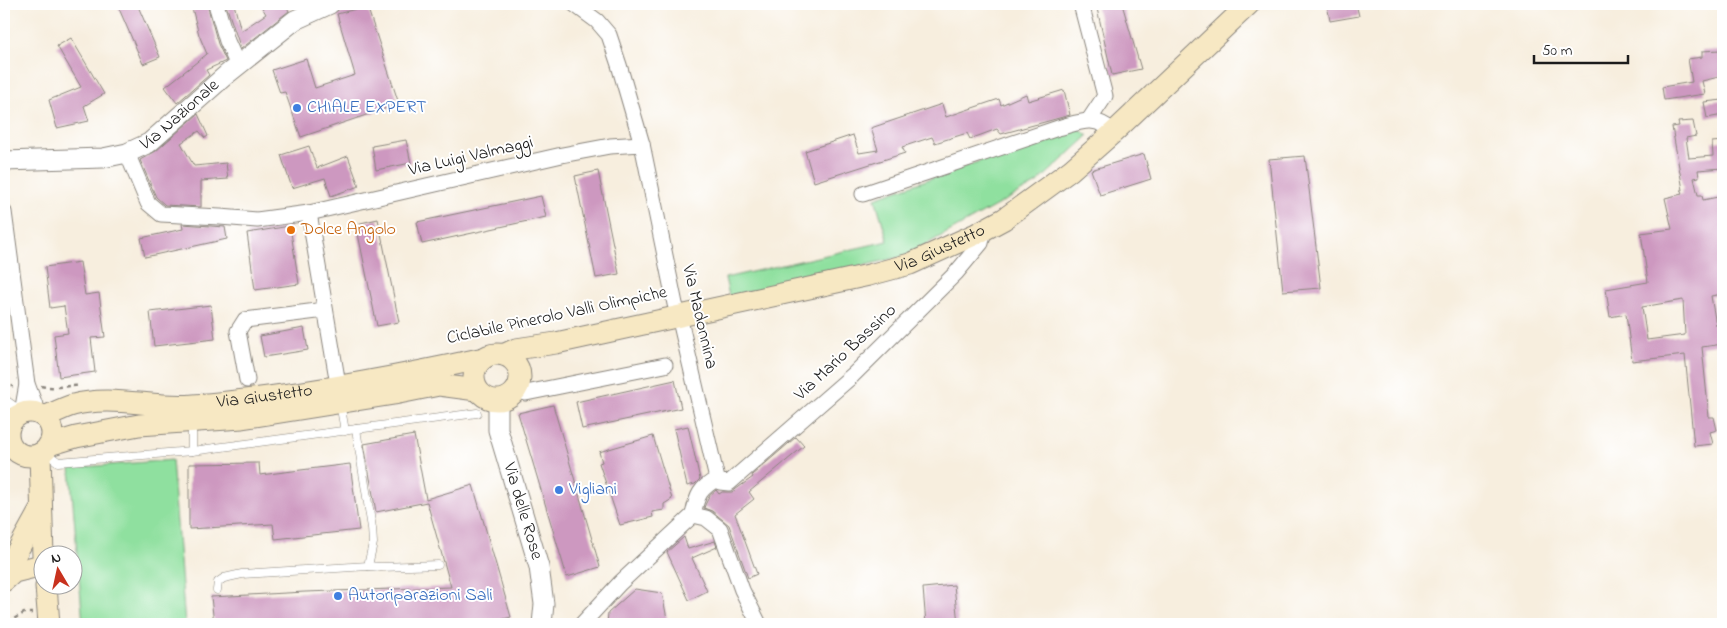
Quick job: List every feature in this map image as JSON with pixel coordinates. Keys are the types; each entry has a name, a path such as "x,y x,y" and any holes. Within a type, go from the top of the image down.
{"main road":[{"name":"Via Giustetto","path":"340,395 392,378 493,356 516,349 556,343 869,275 910,264 1004,219 1071,170 1114,132 1249,4"},
{"name":"Via Giustetto","path":"511,387 534,355 556,343"},
{"path":"493,356 510,358 515,363 511,387 490,399 483,396 478,390 474,376 478,363 493,356"},
{"name":"Via Giustetto","path":"28,448 262,398 340,395 439,385 478,390"},
{"name":"Via Giustetto","path":"20,414 94,402 118,401 150,405 192,414"},
{"path":"28,448 52,433 51,427 20,414 8,430 28,448 41,502 43,546"},
{"path":"4,580 41,502"},
{"path":"14,557 32,555"},
{"path":"4,580 14,572 32,568"},
{"path":"47,596 49,618"}],"street":[{"path":"216,4 227,41 238,66"},
{"name":"Via Nazionale","path":"4,161 103,158 127,153 148,144 238,66 295,20 330,4"},
{"name":"Via Madonnina","path":"574,4 597,21 609,36 642,144 675,304 718,479"},
{"path":"1081,4 1105,96 1089,120"},
{"path":"863,194 1058,128 1089,120 1105,124 1114,132"},
{"name":"Via Luigi Valmaggi","path":"127,153 148,203 161,214 220,216 256,220 309,213 562,155 610,146 642,144"},
{"path":"4,212 27,384 20,414"},
{"path":"309,213 340,395"},
{"name":"Via Mario Bassino","path":"718,479 720,482 728,484 853,375 956,273 981,243 984,230"},
{"path":"247,380 238,331 245,320 325,310"},
{"path":"511,387 526,393 665,365"},
{"name":"Via delle Rose","path":"511,387 498,430 539,567 544,604 542,624"},
{"path":"582,624 620,583 693,515 696,497 707,485 718,479"},
{"path":"693,515 706,518 720,529 742,590 759,624"},
{"path":"539,567 556,624"}],"lane":[{"path":"340,395 345,431"},
{"path":"28,448 58,462 142,456 476,413"},
{"path":"192,414 192,451"},
{"path":"356,429 372,528 373,543 368,566"},
{"path":"217,590 218,582 224,578 242,574 368,566 380,568 438,565"}],"path":[{"path":"66,386 84,386"},
{"path":"10,624 10,621 24,613 49,618"}],"green space":[{"path":"1077,127 1088,136 1037,183 905,256 729,296 725,278 888,241 875,198"},
{"path":"172,460 185,624 83,624 81,596 82,546 76,546 70,468"}],"building":[{"path":"117,4 137,4 160,57 143,64"},
{"path":"191,4 207,4 218,44 226,61 206,70 209,75 177,103 165,87 207,54 199,35"},
{"path":"234,4 241,31 266,14 260,4 285,4 289,11 241,49 226,5"},
{"path":"1096,4 1122,4 1141,69 1112,75"},
{"path":"1327,4 1356,4 1359,16 1330,21"},
{"path":"367,6 399,104 301,137 285,92 280,93 272,70 306,59 315,88 355,75 337,14"},
{"path":"71,38 104,94 84,106 89,121 57,128 49,100 81,87 57,46"},
{"path":"1720,50 1723,61 1723,76 1702,81 1705,94 1664,100 1662,87 1692,82 1688,59 1702,57 1702,51"},
{"path":"1064,90 1070,115 1001,134 997,129 970,139 967,133 935,143 932,137 902,147 905,153 814,182 805,151 853,135 859,153 878,150 871,128 942,104 946,117 999,99 1001,105 1026,94 1028,101"},
{"path":"1723,100 1723,115 1707,118 1704,102"},
{"path":"198,114 208,136 205,138 199,131 181,143 194,166 226,163 228,179 201,181 201,207 165,205 156,197 140,160 156,151"},
{"path":"1693,121 1696,136 1686,138 1689,158 1713,156 1712,142 1723,141 1723,168 1698,170 1699,177 1694,178 1698,195 1702,195 1703,200 1723,196 1723,294 1711,296 1716,325 1723,324 1723,344 1702,347 1709,417 1714,417 1717,430 1710,432 1713,444 1694,446 1685,355 1632,361 1626,314 1610,317 1606,289 1648,282 1641,233 1672,229 1665,198 1682,194 1681,190 1683,190 1672,127 1679,126 1678,122","holes":["1683,300 1685,335 1647,340 1642,307"]},
{"path":"406,140 411,163 376,170 372,146"},
{"path":"309,146 317,168 348,156 359,186 331,196 325,178 292,188 281,155"},
{"path":"1144,154 1151,179 1100,195 1091,170"},
{"path":"1305,156 1321,288 1283,291 1269,159"},
{"path":"598,171 619,274 596,278 575,176"},
{"path":"541,196 546,217 422,244 417,222"},
{"path":"378,219 399,322 377,326 356,224"},
{"path":"182,224 225,227 227,239 145,257 141,238 183,229"},
{"path":"290,226 299,284 255,290 247,233"},
{"path":"80,262 85,295 99,293 105,337 91,338 95,372 59,377 54,335 68,333 64,306 50,308 45,267"},
{"path":"211,305 215,339 154,346 150,312"},
{"path":"304,328 308,350 264,357 260,336"},
{"path":"675,380 681,408 582,429 576,402"},
{"name":"Vigliani","path":"553,405 600,567 567,577 518,413"},
{"path":"688,426 700,479 695,484 687,486 674,429"},
{"path":"414,435 426,499 473,485 511,617 486,624 214,624 211,597 451,587 427,502 376,512 364,444"},
{"path":"653,436 672,499 664,504 664,510 652,512 653,517 620,525 599,463 602,462 599,452"},
{"path":"796,437 804,446 749,492 754,499 735,514 757,574 748,578 729,525 712,511 704,508 705,505 710,495 716,490 719,494 722,492 732,492 753,477 752,475"},
{"path":"259,463 260,475 350,464 359,530 275,539 273,524 189,529 189,464"},
{"path":"684,537 688,549 715,541 717,547 692,558 707,591 689,600 667,552"},
{"path":"954,585 958,624 926,624 923,588"},
{"path":"635,589 662,593 668,624 607,624 608,613"}],"place":[{"name":"CHIALE EXPERT","path":"297,108"},
{"name":"Dolce Angolo","path":"291,230"},
{"name":"Vigliani","path":"559,490"},
{"name":"Autoriparazioni Sali","path":"338,596"}]}
